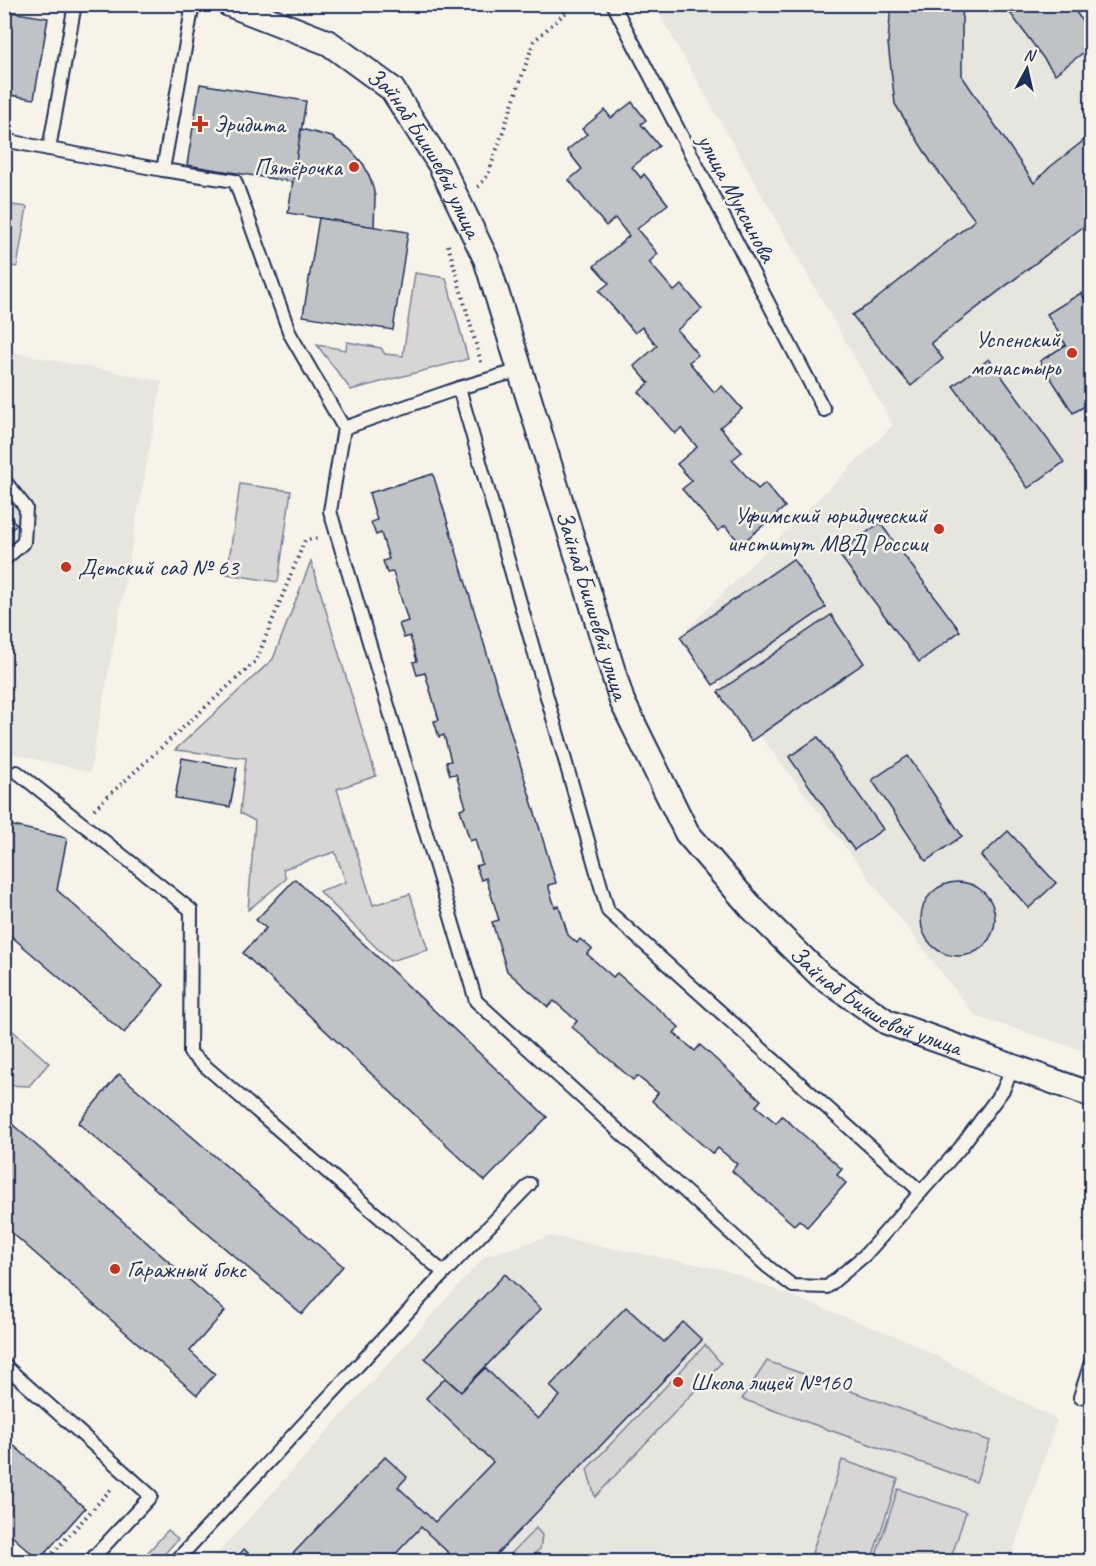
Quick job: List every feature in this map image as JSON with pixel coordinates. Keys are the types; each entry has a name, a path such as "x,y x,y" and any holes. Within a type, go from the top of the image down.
{"street":[{"name":"Зайнаб Биишевой улица","path":"229,4 329,44 392,89 440,164 486,259 622,701 687,833 752,908 820,975 887,1022 1092,1095"}],"lane":[{"path":"49,149 75,4"},
{"path":"163,170 193,4"},
{"name":"улица Муксинова","path":"613,4 824,410"},
{"path":"4,140 235,182 290,334 344,428 330,511 476,1002 768,1267 793,1286 827,1287 865,1255 960,1148 1003,1090 1013,1067"},
{"path":"344,428 459,388 520,370"},
{"path":"459,388 608,911 921,1192"},
{"path":"4,480 26,508 24,542 4,560"},
{"path":"17,772 190,910 190,1053 444,1273"},
{"path":"175,1562 530,1184"},
{"path":"1080,1397 1092,1359"},
{"path":"4,1365 151,1496 89,1562"}],"path":[{"path":"489,175 534,41 575,4"},
{"path":"447,240 486,380"},
{"path":"80,821 256,661 305,540 338,537"},
{"path":"45,1562 126,1473"}],"shaded area":[{"name":"Уфимский юридический институт МВД России","path":"654,5 1091,5 1091,1053 975,1016 682,634 893,425"},
{"path":"4,204 27,207 17,267 5,265"},
{"path":"415,273 446,278 468,359 351,390 317,345 346,350 347,342 381,348 385,354 403,356"},
{"name":"Детский сад № 63","path":"5,351 162,381 90,772 5,752"},
{"path":"240,484 291,491 278,582 227,574"},
{"path":"311,561 376,776 337,789 373,905 410,894 428,950 390,961 319,891 346,882 335,852 283,869 286,879 248,910 255,821 240,813 246,758 175,750 273,659"},
{"path":"5,1024 49,1063 29,1086 5,1085"},
{"name":"Школа лицей №160","path":"551,1236 725,1270 912,1343 1057,1420 1010,1561 210,1562 485,1256"},
{"path":"705,1345 721,1363 595,1497 587,1469"},
{"path":"767,1361 990,1441 976,1482 742,1399"},
{"path":"842,1460 898,1479 871,1561 840,1561 812,1553"},
{"path":"898,1489 966,1512 950,1561 874,1561"},
{"path":"536,1528 542,1535 540,1549 525,1561 504,1561"},
{"path":"168,1530 178,1539 158,1561 140,1561"}],"building":[{"path":"891,4 966,4 962,15 962,76 1034,183 1050,167 1092,134 1092,220 931,343 943,359 911,386 852,315 870,304 975,220 931,162 895,104 888,43"},
{"path":"1016,4 1070,4 1092,34 1092,46 1055,74 1008,10"},
{"path":"4,11 48,18 34,99 4,94"},
{"path":"200,84 306,101 293,182 187,165"},
{"path":"632,102 646,120 641,124 659,146 632,167 641,178 644,174 668,204 637,229 658,254 649,262 674,291 682,285 702,309 677,330 698,355 689,362 714,392 722,386 742,409 720,427 742,452 732,460 758,489 765,483 785,507 741,544 725,526 718,531 682,489 692,481 677,464 697,447 681,428 675,434 639,392 649,383 634,366 657,346 642,327 635,333 599,291 609,283 594,266 629,236 615,218 606,226 569,180 582,169 567,150 587,134 582,129 605,110 611,118"},
{"path":"301,129 332,137 349,148 364,165 375,196 374,227 288,213"},
{"path":"319,218 408,232 393,330 303,316"},
{"name":"Успенский монастырь","path":"1081,293 1092,309 1092,402 1073,413 1040,361 1066,345 1047,314"},
{"path":"989,359 1064,462 1028,488 953,386"},
{"path":"433,474 556,883 548,885 555,907 559,906 568,935 577,943 580,939 592,949 587,954 613,977 617,973 679,1027 674,1033 695,1051 700,1045 761,1100 756,1106 776,1123 782,1116 842,1169 837,1175 846,1183 807,1227 799,1220 794,1225 732,1171 737,1164 718,1148 713,1154 652,1101 658,1093 637,1076 633,1080 572,1027 577,1021 554,1001 548,1007 507,971 492,922 499,920 486,878 481,880 476,866 482,864 475,839 470,841 460,809 466,807 456,774 450,775 446,762 451,761 444,735 439,737 434,721 439,720 425,673 417,675 413,662 417,661 410,636 404,638 399,624 408,621 393,572 387,573 383,561 389,559 381,533 376,535 371,522 377,520 369,493"},
{"path":"4,509 17,525 4,535"},
{"path":"880,523 960,631 919,662 838,553"},
{"path":"793,559 826,607 713,685 680,637"},
{"path":"831,615 864,663 751,741 718,692"},
{"path":"818,737 883,829 854,850 789,757"},
{"path":"908,756 962,836 926,861 872,780"},
{"path":"182,758 237,768 230,807 175,798"},
{"path":"9,825 67,838 57,890 164,985 124,1033 4,930 4,836"},
{"path":"1008,831 1056,883 1029,908 981,856"},
{"path":"295,879 547,1117 485,1181 243,953 266,928 256,920"},
{"path":"958,882 972,885 984,893 992,905 995,919 992,933 984,945 972,953 958,956 944,953 932,945 924,933 921,919 924,905 932,893 944,885"},
{"path":"119,1074 343,1266 302,1314 78,1123"},
{"name":"Гаражный бокс","path":"4,1117 225,1311 190,1351 215,1374 197,1395 4,1226"},
{"path":"505,1274 541,1309 461,1392 425,1358"},
{"path":"626,1307 664,1342 683,1322 702,1340 489,1562 452,1562 455,1559 421,1527 388,1562 285,1562 385,1457 407,1477 398,1487 435,1522 493,1462 426,1398 445,1378 461,1392 485,1368 538,1419 560,1396 550,1386"},
{"path":"4,1437 85,1508 39,1560 4,1529"},
{"path":"244,1549 257,1562 233,1562"}],"place":[{"name":"Эридита","path":"200,124"},
{"name":"Пятёрочка","path":"354,167"},
{"name":"Успенский монастырь","path":"1072,353"},
{"name":"Уфимский юридический институт МВД России","path":"939,529"},
{"name":"Детский сад № 63","path":"66,567"},
{"name":"Гаражный бокс","path":"115,1269"},
{"name":"Школа лицей №160","path":"678,1382"}]}
